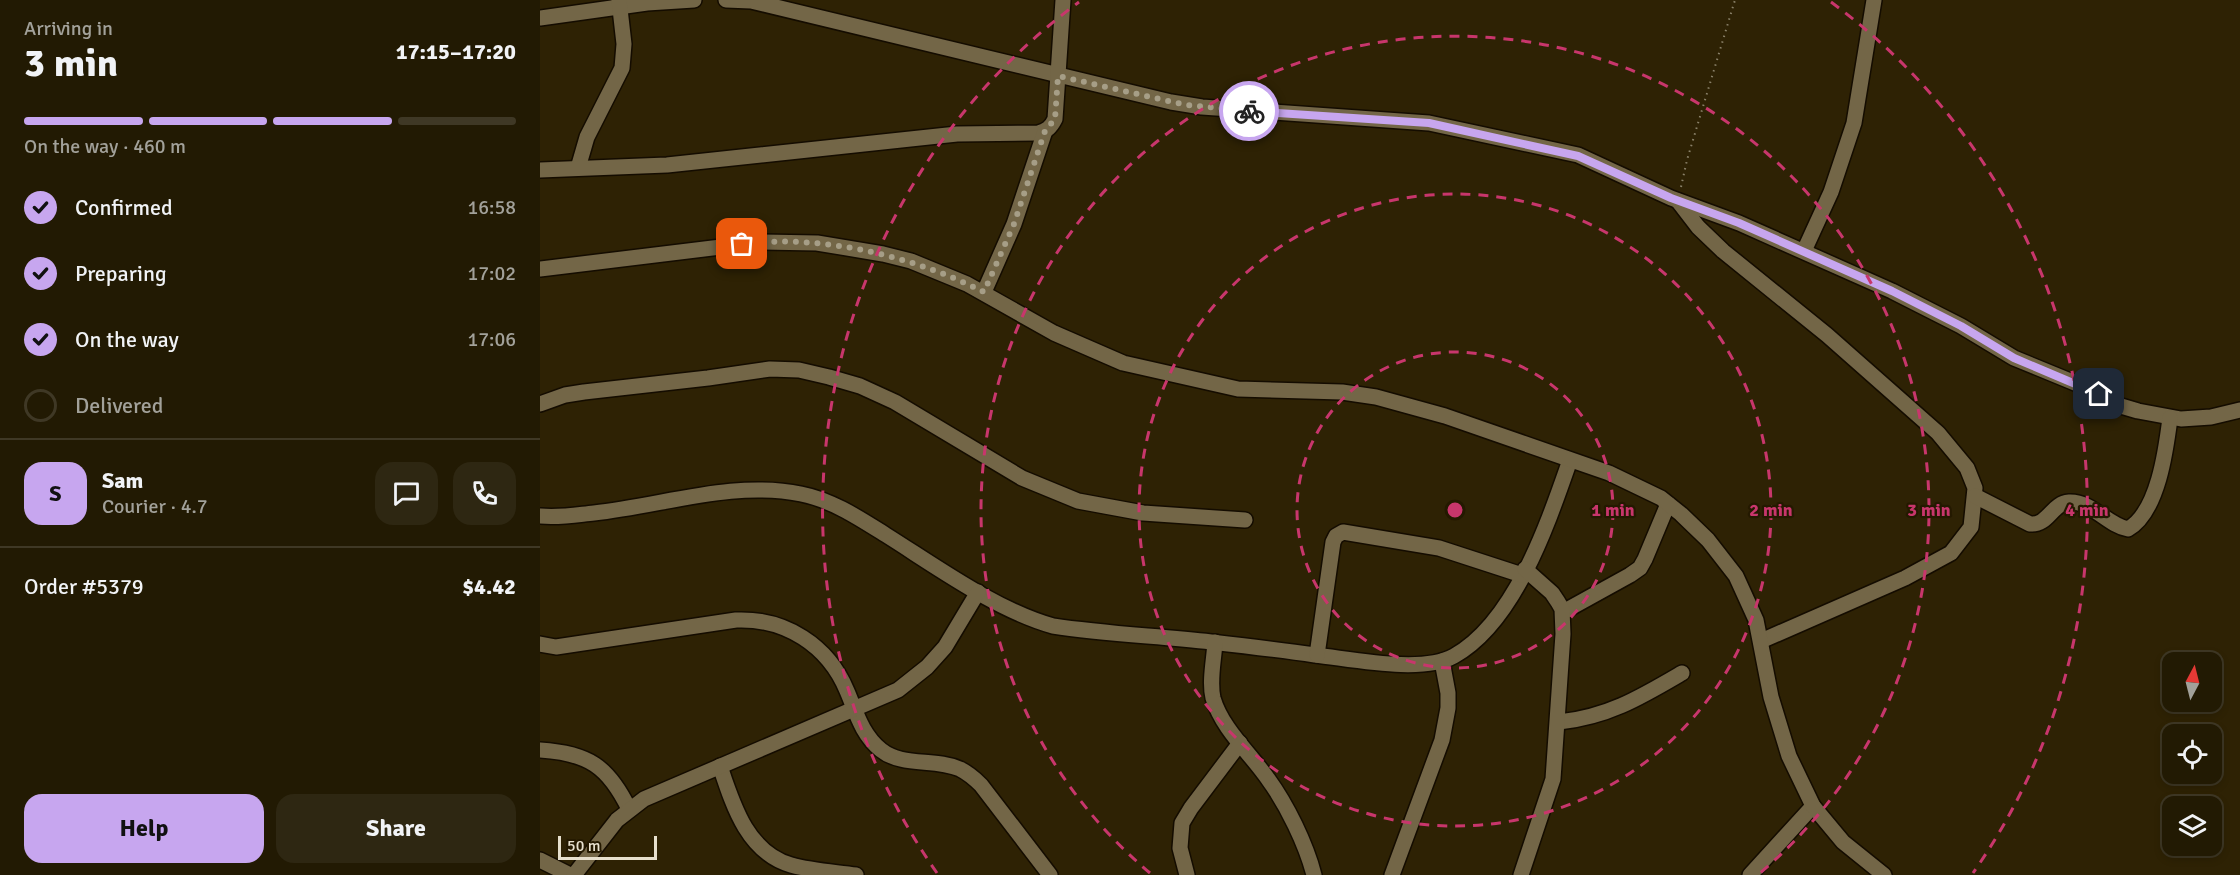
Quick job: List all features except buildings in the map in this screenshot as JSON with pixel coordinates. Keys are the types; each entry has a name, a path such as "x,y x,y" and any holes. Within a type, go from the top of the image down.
{"street":[{"path":"540,18 620,4 694,0"},
{"path":"726,0 751,2 1058,76 1202,107 1429,123 1578,156 1678,201 1739,223 1892,291 1961,326 2014,358 2092,390 2121,406 2170,418 2193,420 2240,410"},
{"path":"984,292 1014,224 1045,131 1055,119 1063,0"},
{"path":"1804,251 1831,192 1854,123 1874,0"},
{"path":"578,168 587,137 622,68 624,44 620,4"},
{"path":"540,170 667,165 957,134 1045,131"},
{"path":"1678,201 1698,227 1723,251 1827,335 1938,433 1967,468 1975,488 1976,496 1971,527 1951,554 1905,578 1761,642"},
{"path":"540,269 762,242 798,241 883,254 911,261 984,292 1061,337 1123,363 1238,389 1342,392 1376,397 1446,416 1609,473 1668,504 1708,540 1736,576 1756,620 1771,697 1783,738 1812,806 1843,842 1884,875"},
{"path":"540,404 574,393 770,369 799,370 830,376 860,386 895,402 1022,478 1078,501 1143,513 1245,520"},
{"path":"1976,496 2030,524 2040,523 2059,505 2074,502 2083,505 2116,526 2128,529 2136,525 2151,499 2166,448 2170,418"},
{"path":"540,516 578,516 729,492 771,490 802,494 838,506 978,592 1030,619 1053,626 1215,642 1362,661 1422,665 1442,661 1462,651 1485,632 1503,609 1524,572 1545,527 1570,460"},
{"path":"1563,612 1630,575 1640,567 1668,504"},
{"path":"1317,655 1333,542 1339,533 1353,533 1430,546 1524,572 1552,593 1563,612 1553,779 1521,875"},
{"path":"540,860 572,875 606,831 629,809 658,792 898,690 927,667 945,647 978,592"},
{"path":"540,644 555,647 736,620 765,620 794,632 820,651 839,675 853,711 869,737 889,756 946,765 971,776 981,785 1050,875"},
{"path":"1215,642 1213,696 1223,720 1268,779 1286,807 1314,875"},
{"path":"1392,875 1442,740 1448,708 1448,693 1442,661"},
{"path":"1558,722 1584,719 1615,709 1683,673"},
{"path":"1187,875 1180,848 1182,823 1240,743"},
{"path":"540,750 560,751 581,756 599,767 618,787 629,809"},
{"path":"720,766 735,813 770,854 790,864 856,875"},
{"path":"1750,875 1812,806"}],"path":[{"path":"1678,201 1687,160 1735,0"}],"way so far":[{"path":"742,244 798,241 883,254 911,261 984,292 1014,224 1045,131 1055,119 1058,76 1186,105 1249,111"}],"route":[{"path":"1249,111 1429,123 1578,156 1671,198 1798,248 1961,326 2014,358 2099,394"}]}
